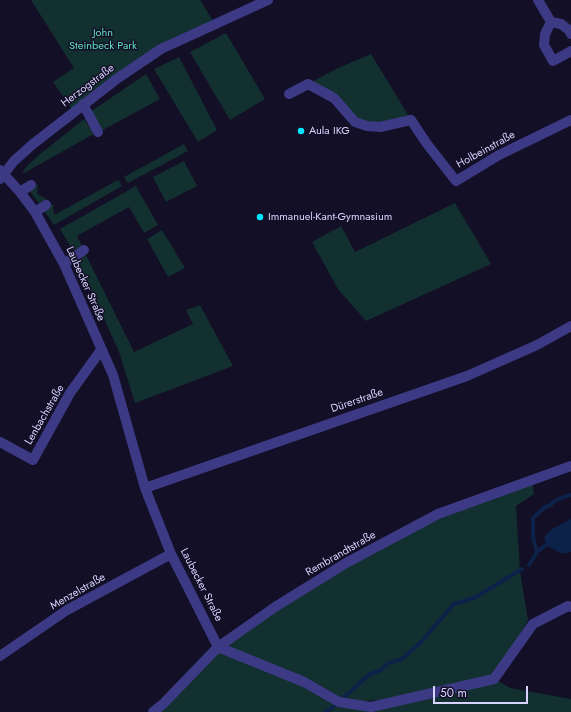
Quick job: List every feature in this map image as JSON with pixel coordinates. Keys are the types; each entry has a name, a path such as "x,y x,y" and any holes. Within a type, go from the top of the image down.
{"street":[{"name":"Herzogstraße","path":"1,174 33,144 83,104 161,49 268,0"},
{"path":"538,0 551,22 561,24 569,30 571,34"},
{"path":"551,22 544,34 544,45 553,61 571,51"},
{"name":"Holbeinstraße","path":"289,94 308,84 338,101 355,122 367,126 380,127 411,120 427,144 456,181 499,155 571,120"},
{"path":"83,104 98,132"},
{"name":"Laubecker Straße","path":"1,174 20,192 35,212 64,264 113,375 145,488 172,554 218,647"},
{"path":"20,192 31,185"},
{"path":"35,212 46,205"},
{"path":"64,264 84,250"},
{"name":"Dürerstraße","path":"145,488 467,376 537,345 571,326"},
{"name":"Lenbachstraße","path":"0,442 33,460 70,393 101,350"},
{"name":"Rembrandtstraße","path":"153,712 163,704 218,647 275,607 346,562 438,514 571,466"},
{"name":"Menzelstraße","path":"0,656 67,610 172,554"},
{"path":"218,647 304,682 339,702 371,707 494,679 533,624 568,606 571,607"}],"green space":[{"name":"John Steinbeck Park","path":"31,0 200,0 215,24 161,49 74,112 53,82 74,68"},
{"path":"226,33 265,99 230,120 190,52"},
{"path":"371,54 411,120 364,125 308,84 338,68"},
{"path":"179,57 217,130 198,142 154,69"},
{"path":"146,74 160,99 101,131 90,112"},
{"path":"84,119 94,134 22,174 26,167 39,155"},
{"path":"184,144 188,151 128,183 124,177"},
{"path":"184,161 197,186 166,202 153,177"},
{"path":"118,180 122,186 54,225 43,209 53,204 54,215"},
{"path":"38,184 37,194 47,199 39,203 28,189"},
{"path":"136,186 158,225 144,233 129,207 77,236 82,246 73,251 60,229"},
{"path":"455,203 491,264 366,321 338,289 312,242 341,226 355,252"},
{"path":"162,230 185,268 168,277 147,239"},
{"path":"86,255 134,352 193,324 186,310 200,305 233,366 135,403 119,352 78,260"},
{"path":"532,480 534,494 516,506 520,571 528,620 495,679 510,688 571,699 571,712 153,712 218,647 275,607 438,514","holes":["400,699 371,707 341,702"]}],"water":[{"path":"571,519 571,552 562,554 546,545 544,537 552,529"}],"waterway":[{"path":"529,565 537,552 533,537 533,518 553,502 571,495"},
{"path":"537,552 546,545"},
{"path":"325,712 332,708 370,674 381,670 388,663 402,659 421,642 454,604 476,597 522,569"}],"place":[{"name":"Aula IKG","path":"301,131"},
{"name":"Immanuel-Kant-Gymnasium","path":"260,217"}]}
